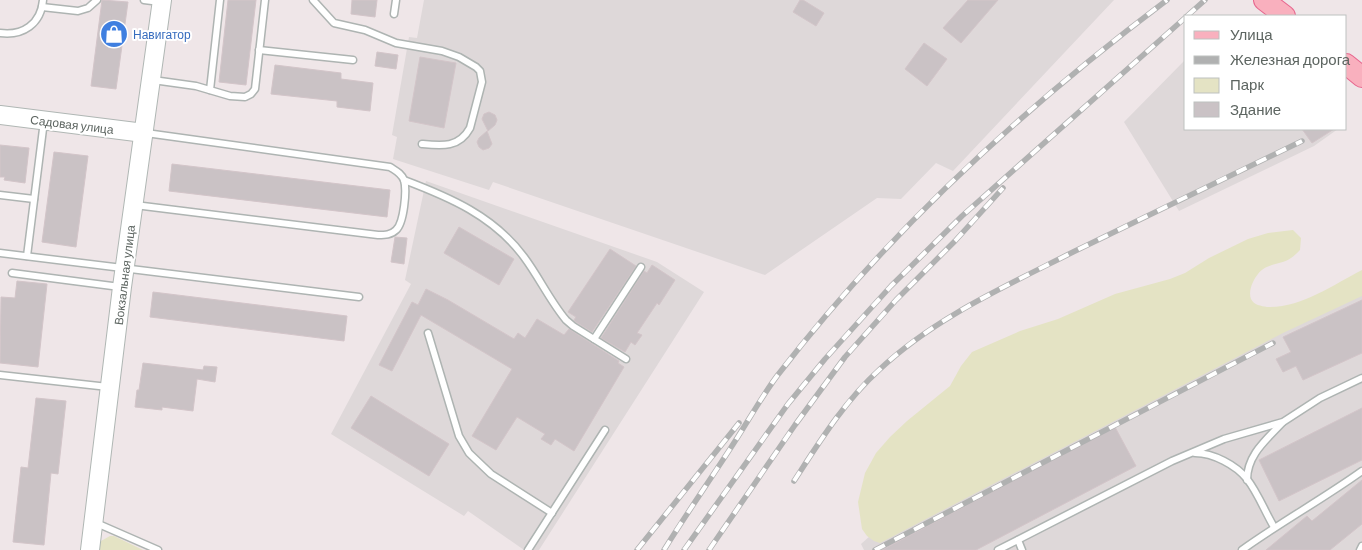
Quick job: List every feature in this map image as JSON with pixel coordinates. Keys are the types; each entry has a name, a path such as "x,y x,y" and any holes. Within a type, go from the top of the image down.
{"main road":[{"path":"1264,0 1284,15"},
{"name":"Вокзальная улица","path":"90,550 122,287 162,1"},
{"path":"1347,65 1362,77"},
{"name":"Садовая улица","path":"0,115 144,133"}],"lane":[{"path":"0,33 14,34 27,29 35,22 43,3 78,11 84,10 97,0"},
{"path":"144,0 162,1"},
{"path":"210,90 220,0"},
{"path":"152,80 210,90 230,96 245,97 251,94 255,90 264,0"},
{"path":"313,0 334,23 366,30 396,43 450,53 480,71 482,82 467,135 461,141 446,146 422,144"},
{"path":"394,14 396,0"},
{"path":"259,50 353,60"},
{"path":"27,256 44,120"},
{"path":"134,204 388,235 398,229 406,189 404,180 399,173 390,167 144,133"},
{"path":"404,180 451,198 496,228 524,256 566,320 626,359"},
{"path":"0,195 34,199"},
{"path":"0,253 359,297"},
{"path":"594,339 641,267"},
{"path":"12,273 122,287"},
{"path":"428,333 463,445 491,474 552,513"},
{"path":"0,374 110,387"},
{"path":"1247,480 1247,470 1251,460 1283,422 1320,398 1362,378"},
{"path":"998,550 1191,453 1224,439 1283,422"},
{"path":"528,550 605,430"},
{"path":"1191,453 1205,453 1240,473 1247,480 1274,527"},
{"path":"1242,550 1274,527 1323,498 1362,471"},
{"path":"93,522 158,550"},
{"path":"1018,540 1022,550"},
{"path":"1360,550 1362,546"}],"shaded area":[{"path":"424,0 1114,0 953,171 936,163 901,199 877,198 765,275 493,182 489,190 393,159 397,137 392,135 409,37 417,38"},
{"path":"1184,61 1184,130 1337,130 1314,146 1179,211 1124,122"},
{"path":"426,181 657,262 704,292 539,550 524,550 468,511 464,516 331,434 411,284 405,280"},
{"path":"1362,276 1362,550 864,550 861,544 880,527"}],"green space":[{"path":"1293,230 1301,238 1300,250 1291,258 1261,270 1251,289 1250,296 1254,303 1267,307 1292,304 1304,300 1362,270 1362,296 1283,333 880,543 867,536 862,529 858,502 865,473 876,453 907,421 950,386 961,366 972,352 1020,331 1058,319 1115,294 1185,273 1209,258 1248,239 1268,233"},
{"path":"114,536 143,550 98,550 101,541"}],"building":[{"path":"102,0 128,2 116,89 91,86"},
{"path":"228,0 256,0 246,85 219,82"},
{"path":"352,0 377,0 375,17 351,14"},
{"path":"800,0 824,13 816,26 793,12"},
{"path":"968,0 998,0 961,43 943,28"},
{"path":"924,43 947,59 927,86 905,69"},
{"path":"377,52 398,55 396,69 375,66"},
{"path":"420,57 456,63 444,128 409,121"},
{"path":"275,65 341,73 341,79 373,83 370,111 337,107 337,101 271,94"},
{"path":"489,112 495,115 497,120 495,125 488,131 482,119 484,114"},
{"path":"1303,130 1332,130 1312,143"},
{"path":"487,131 492,144 489,148 483,150 477,142"},
{"path":"0,145 29,148 25,183 4,180 5,177 0,177"},
{"path":"54,152 88,156 76,247 42,242"},
{"path":"172,164 390,190 387,217 169,191"},
{"path":"459,227 514,259 499,285 444,253"},
{"path":"395,237 407,238 404,264 391,262"},
{"path":"610,249 636,266 592,332 576,322 574,320 576,317 568,312"},
{"path":"652,265 675,280 659,305 657,303 637,333 642,335 635,345 631,342 625,352 601,338 644,271 647,273"},
{"path":"17,281 47,284 38,367 0,363 1,297 15,298"},
{"path":"426,289 514,339 518,333 525,338 537,319 564,335 569,329 619,361 618,363 624,367 574,451 555,439 551,445 541,439 545,434 517,417 496,450 472,436 512,369 421,315 392,371 379,365 412,302 418,305"},
{"path":"153,292 347,316 344,341 150,317"},
{"path":"1362,300 1362,353 1303,380 1296,366 1283,372 1276,359 1291,352 1283,337"},
{"path":"143,363 203,370 204,366 217,367 215,382 197,379 193,411 162,407 162,410 135,407"},
{"path":"371,396 449,444 429,476 351,428"},
{"path":"36,398 66,401 58,474 51,473 44,545 13,542 21,467 28,468"},
{"path":"1362,408 1362,460 1279,501 1259,460"},
{"path":"1115,427 1136,466 976,550 882,550"},
{"path":"1362,480 1362,524 1330,550 1266,550 1307,516 1312,521"}],"railway":[{"path":"664,550 777,376 864,272 911,222 1009,129 1060,84 1167,0"},
{"path":"1188,15 1205,0"},
{"path":"684,550 788,404 825,359 891,286 962,216 1184,19"},
{"path":"794,481 833,422 866,382 900,351 923,334 971,304 1022,277 1302,141"},
{"path":"709,550 795,425 845,357 896,300 955,241 1003,188"},
{"path":"875,550 1273,343"},
{"path":"637,550 739,423"}],"place":[{"name":"Навигатор","path":"114,34"}]}
